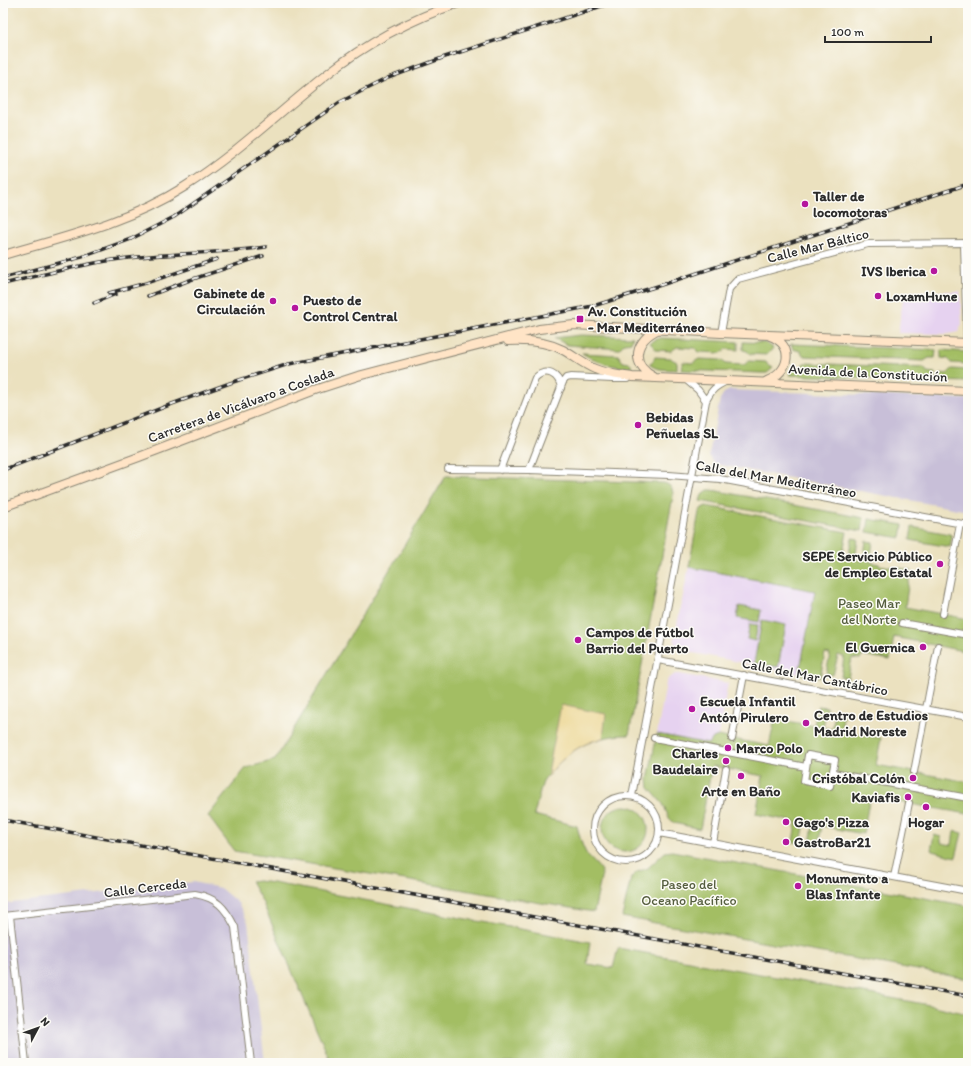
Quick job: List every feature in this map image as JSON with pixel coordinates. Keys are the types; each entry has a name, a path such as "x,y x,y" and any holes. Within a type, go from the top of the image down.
{"street":[{"path":"3,255 112,223 160,201 220,162 327,74 357,52 408,23 459,3"},
{"name":"Calle Mar Báltico","path":"721,333 728,289 738,279 868,244 966,244 968,343"},
{"path":"493,342 540,329 568,326 968,343"},
{"path":"655,377 644,370 638,359 638,352 642,340 647,335 659,329"},
{"name":"Avenida de la Constitución","path":"766,382 776,377 784,369 786,359 783,346 774,337 768,335"},
{"name":"Avenida de la Constitución","path":"493,342 542,342 562,350 595,369 632,377 968,391"},
{"name":"Carretera de Vicálvaro a Coslada","path":"3,507 314,390 366,374 493,342"},
{"path":"500,470 536,378 541,373 551,373 557,378 560,388"},
{"path":"529,470 564,380 568,377 618,379 632,377"},
{"path":"684,378 698,390 706,401"},
{"path":"632,796 706,401 715,387 728,380"},
{"name":"Calle del Mar Mediterráneo","path":"448,469 529,470 692,476 720,479 968,525"},
{"path":"943,614 960,524"},
{"path":"902,623 968,635"},
{"path":"914,772 938,646"},
{"name":"Calle del Mar Cantábrico","path":"658,660 968,717"},
{"path":"732,739 744,676"},
{"path":"654,738 806,768"},
{"path":"808,755 835,760 830,786 804,781 806,768 808,755"},
{"path":"712,843 726,769"},
{"path":"833,772 968,798"},
{"path":"626,795 632,796 644,801 653,809 658,821 659,833 657,841 649,853 636,861 621,862 607,856 601,851 594,838 593,822 602,805 613,798 626,795"},
{"path":"894,877 909,803"},
{"path":"659,833 968,891"},
{"name":"Calle Cerceda","path":"3,916 195,894 208,896 220,904 229,914 235,927 251,1063"},
{"path":"10,916 26,1063"}],"shaded area":[{"path":"960,291 962,324 958,332 948,334 898,333 904,292"},
{"path":"730,390 968,399 968,511 715,464 709,455 720,399 724,393"},
{"path":"689,567 815,591 799,674 679,650 676,647 674,639"},
{"name":"Escuela Infantil Antón Pirulero","path":"675,674 728,683 718,736 709,744 657,734 666,683 668,679"},
{"path":"193,882 220,888 238,903 248,922 265,1063 3,1063 3,904"}],"green space":[{"path":"581,335 633,337 631,342 625,343 619,349 568,345 554,338"},
{"path":"661,338 738,342 738,350 726,349 721,353 699,352 695,348 677,347 671,351 656,350 650,343"},
{"path":"743,342 766,343 773,348 767,355 750,354 743,350"},
{"path":"791,344 936,350 935,358 929,358 924,361 804,356 800,351 793,349"},
{"path":"941,350 968,352 968,364 952,363 948,359 941,358"},
{"path":"582,353 618,355 623,362 630,363 632,368 606,364 594,360"},
{"path":"655,357 671,358 677,362 677,370 655,368 649,364"},
{"path":"699,359 721,360 726,364 744,365 749,361 766,362 773,368 767,373 682,370 683,362 692,363"},
{"path":"804,363 924,368 927,372 935,373 935,381 790,375 792,370 800,368"},
{"path":"952,369 968,370 968,382 940,381 941,373 947,374"},
{"path":"446,476 664,483 672,489 673,496 629,735 618,735 598,739 579,747 562,759 543,782 534,815 577,826 585,851 602,874 594,912 234,851 208,816 246,768 275,760"},
{"path":"708,490 864,518 862,531 700,501 702,495"},
{"name":"Paseo Mar del Norte","path":"706,506 847,532 842,557 848,558 852,538 858,539 855,559 863,561 866,541 873,542 870,562 879,565 912,570 910,573 905,607 968,619 968,652 894,637 890,660 862,655 860,659 852,658 848,678 841,677 844,657 838,655 833,675 826,674 830,654 825,653 820,678 799,674 815,591 689,567 699,512"},
{"path":"869,519 903,525 901,538 867,532"},
{"path":"912,527 950,534 952,536 950,547 910,540"},
{"path":"739,606 761,610 759,622 737,618"},
{"path":"762,620 786,625 778,667 754,663"},
{"path":"750,624 758,625 755,641 747,639"},
{"path":"818,706 827,707 823,727 814,725"},
{"path":"836,709 844,711 841,731 881,738 876,765 968,782 968,814 870,797 863,834 822,826 818,846 810,844 813,825 805,823 801,843 793,842 796,822 756,814 763,776 712,766 700,829 674,823 669,818 663,804 649,788 648,779 657,734 709,744 713,738 718,736 769,746 775,719 832,729"},
{"path":"620,806 630,806 638,810 644,816 648,824 648,834 644,842 638,848 630,852 620,852 612,848 606,842 602,834 602,824 606,816 612,810"},
{"path":"954,831 962,833 956,857 931,850 934,835 941,837 941,843 952,845"},
{"name":"Paseo del Oceano Pacífico","path":"672,851 968,906 968,979 622,917 631,878 637,872 648,868 665,852"},
{"path":"258,881 590,942 587,964 613,968 618,948 929,1005 968,1014 968,1063 331,1063 262,901 251,882"}],"sand":[{"path":"561,705 606,714 603,738 578,748 564,758 547,778"}],"railway":[{"path":"3,278 82,257 131,239 174,217 340,102 388,78 445,57 611,3"},
{"path":"3,470 172,404 289,364 593,306 968,184"},
{"path":"3,284 70,268 121,259 234,251 266,247"},
{"path":"148,296 190,280 263,256"},
{"path":"109,293 146,283 217,259"},
{"path":"94,303 116,294"},
{"path":"3,820 968,996"}],"place":[{"name":"Taller de locomotoras","path":"805,204"},
{"name":"IVS Iberica","path":"934,271"},
{"name":"LoxamHune","path":"878,296"},
{"name":"Gabinete de Circulación","path":"273,301"},
{"name":"Puesto de Control Central","path":"295,308"},
{"name":"Av. Constitución - Mar Mediterráneo","path":"580,319"},
{"name":"Bebidas Peñuelas SL","path":"638,425"},
{"name":"SEPE Servicio Público de Empleo Estatal","path":"940,564"},
{"name":"Campos de Fútbol Barrio del Puerto","path":"578,640"},
{"name":"El Guernica","path":"923,647"},
{"name":"Escuela Infantil Antón Pirulero","path":"692,709"},
{"name":"Centro de Estudios Madrid Noreste","path":"806,723"},
{"name":"Marco Polo","path":"728,748"},
{"name":"Charles Baudelaire","path":"726,761"},
{"name":"Arte en Baño","path":"741,776"},
{"name":"Cristóbal Colón","path":"913,778"},
{"name":"Kaviafis","path":"908,797"},
{"name":"Hogar","path":"926,807"},
{"name":"Gago's Pizza","path":"786,822"},
{"name":"GastroBar21","path":"786,842"},
{"name":"Monumento a Blas Infante","path":"798,886"}]}
